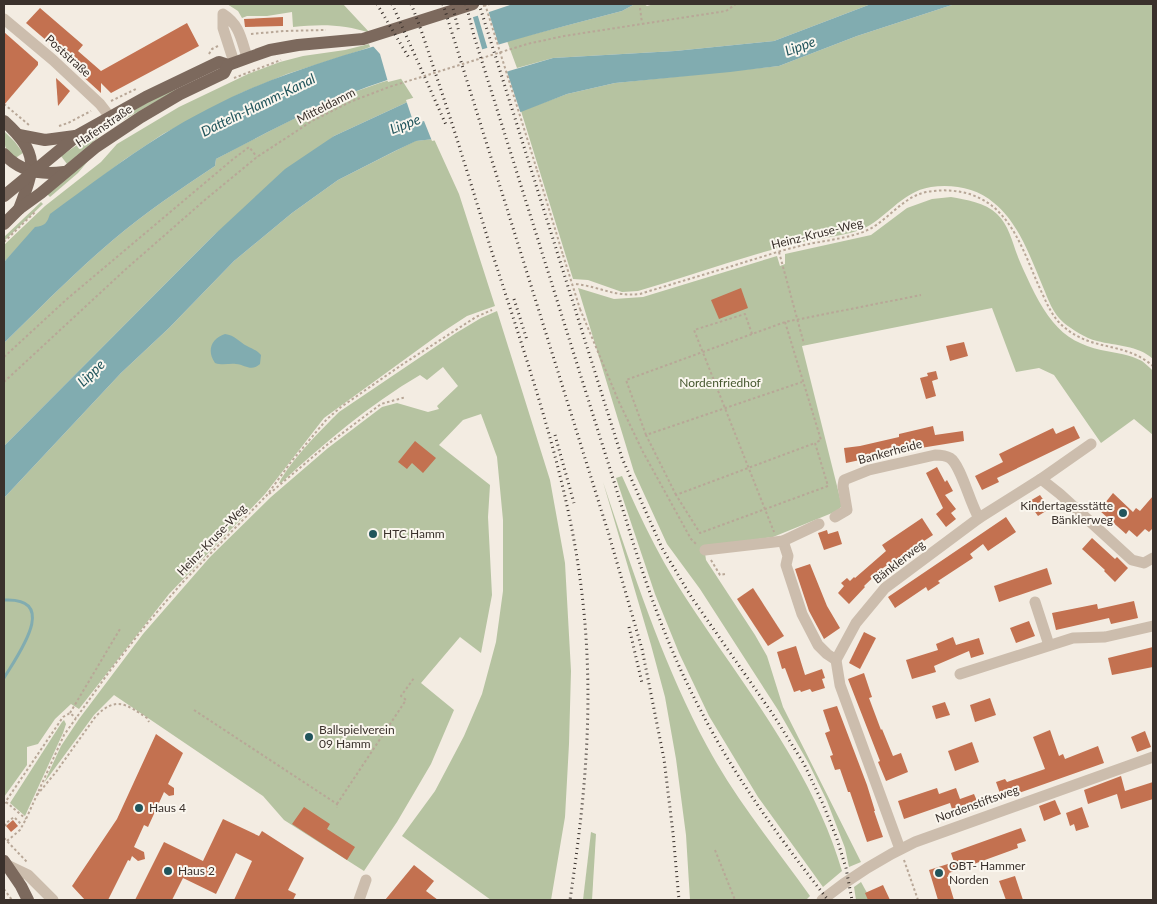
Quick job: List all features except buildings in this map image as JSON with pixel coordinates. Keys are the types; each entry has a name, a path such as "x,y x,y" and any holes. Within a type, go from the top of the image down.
{"main road":[{"name":"Hafenstraße","path":"4,224 19,208 41,193 96,146 180,94 224,73 231,64 270,50 298,45 363,39 477,5"},
{"name":"Hafenstraße","path":"4,196 78,135 219,62 231,64"},
{"path":"4,121 19,135 30,154 32,171 29,185 19,208"},
{"path":"19,135 49,140 78,135"},
{"path":"4,154 15,165 32,171 64,172"},
{"path":"5,863 28,900"},
{"path":"21,886 36,900"}],"street":[{"path":"231,64 223,28 223,14 233,21 247,57"},
{"name":"Poststraße","path":"4,18 53,60 100,104 110,117"},
{"name":"Bänklerweg","path":"836,660 856,623 885,588 979,518 1041,479 1091,444"},
{"name":"Bankerheide","path":"835,516 847,510 843,486 844,480 869,470 935,454 944,455 955,462 971,504 979,518"},
{"path":"1041,479 1132,560 1144,563 1153,558"},
{"path":"705,550 783,540 819,524"},
{"path":"783,540 788,556 786,565 802,614 818,645 836,660 840,685 900,849"},
{"path":"1035,602 1049,644"},
{"path":"960,674 1049,644 1073,638 1105,637 1153,626"},
{"name":"Nordenstiftsweg","path":"822,900 860,872 900,849 1024,802 1153,757"},
{"path":"5,863 28,875 53,900"},
{"path":"360,900 366,880"}],"path":[{"path":"485,4 580,310 619,402 643,452 691,539 705,550 720,575 725,574"},
{"path":"477,5 490,4"},
{"name":"Mitteldamm","path":"4,382 126,269 257,157 312,121 350,102 388,87 527,44 642,23 726,11 736,4"},
{"path":"640,8 642,23"},
{"path":"231,79 288,58"},
{"path":"4,104 34,129"},
{"path":"4,357 67,299 250,147 257,157"},
{"name":"Heinz-Kruse-Weg","path":"576,284 617,294 640,294 779,252 864,232 879,223 903,203 925,193 955,190 971,194 990,204 1006,220 1022,248 1050,310 1063,326 1080,338 1092,343 1133,353 1153,366"},
{"path":"4,242 42,206"},
{"path":"779,252 804,344"},
{"path":"816,443 828,486 700,533 676,495 646,435 626,380 785,322 922,295"},
{"name":"Heinz-Kruse-Weg","path":"7,841 22,826 26,819 64,735 109,672 163,605 201,562 267,495 291,462 327,419 341,407 476,317 492,310"},
{"path":"752,334 745,314 694,330 764,508 776,535 783,540"},
{"path":"676,495 821,440 785,322"},
{"path":"646,435 802,382"},
{"path":"267,495 328,444 381,404 406,397"},
{"path":"26,819 5,803 55,728 63,717 70,713 120,630"},
{"path":"194,710 337,806 406,700 401,696 414,678"},
{"path":"36,797 91,722 104,708 111,704 124,704 147,718 149,722"},
{"path":"70,713 76,718"},
{"path":"6,826 5,824 14,817 22,826"},
{"path":"4,838 10,844"},
{"path":"900,849 918,900"},
{"path":"715,850 734,900"},
{"path":"4,889 12,900"}],"green space":[{"path":"227,4 343,4 370,33 332,26 293,27 292,12 242,18 238,11"},
{"path":"635,4 647,6 654,4 871,4 774,41 675,51 553,58 517,68 507,41 622,11"},
{"path":"955,4 1153,4 1153,359 1134,348 1088,338 1064,323 1051,306 1029,253 1011,221 1003,211 987,198 964,188 939,186 920,190 910,194 878,220 860,230 771,250 638,291 622,292 588,280 573,279 521,111 567,94 615,83 779,66 857,36"},
{"path":"369,44 370,47 287,74 241,93 163,134 100,178 19,246 4,262 4,245 45,206 101,162 117,144 179,107 248,74 303,56 345,50"},
{"path":"400,77 414,99 334,136 214,235 4,446 4,343 71,277 138,220 215,166 216,159 283,124 329,103 376,84"},
{"path":"178,89 120,122 119,119 164,93"},
{"path":"99,130 103,132 102,134 67,164 61,156"},
{"path":"4,131 23,153 14,159 8,153 5,146"},
{"path":"434,139 459,194 495,306 467,316 441,333 324,418 265,494 169,594 79,709 71,704 55,719 38,744 27,747 27,765 4,797 4,498 121,373 169,328 234,261 292,213 338,180 415,141"},
{"path":"88,161 78,173 50,197 46,193"},
{"name":"Nordenfriedhof","path":"951,197 981,204 997,214 1008,230 1020,262 1039,301 1048,316 1063,332 1087,346 1127,355 1142,361 1153,371 1153,435 1134,419 1101,443 1054,375 1039,368 1016,372 992,308 802,346 842,506 837,511 773,537 704,546 706,560 767,656 783,707 861,862 849,867 845,848 827,801 809,764 778,710 700,589 667,544 634,472 578,288 614,299 643,297 777,256 780,266 785,264 785,254 871,235 907,208 932,199"},
{"path":"41,202 43,204 4,241 4,237"},
{"path":"497,311 550,480 565,563 571,671 569,744 565,817 551,900 491,900 402,836 435,791 464,736 482,694 496,642 503,591 503,520 497,457 481,414 463,420 439,445 490,485 488,517 492,595 481,653 460,637 421,683 454,710 431,764 397,822 364,871 284,820 263,796 114,695 94,715 44,783 61,746 143,634 210,557 271,497 328,448 382,407 397,403 428,412 439,409 437,406 458,386 443,367 427,380 420,375 365,412 279,483 298,455 323,428 339,412 456,333"},
{"path":"622,476 667,568 769,720 811,793 828,831 842,871 823,887 758,797 709,716 679,653 655,594 616,478"},
{"path":"603,482 649,616 691,714 730,785 810,896 806,900 690,900 686,835 676,759 665,697"},
{"path":"64,720 66,724 63,733 25,816 10,803"},
{"path":"591,832 596,834 592,900 583,900"},
{"path":"861,882 871,900 856,900 854,887"}],"water":[{"name":"Datteln-Hamm-Kanal","path":"513,4 635,4 622,11 494,46 367,87 271,130 216,159 215,166 150,211 99,252 4,343 4,262 35,227 45,224 50,214 133,154 208,109 272,80 344,55"},
{"name":"Lippe","path":"871,4 955,4 857,36 779,66 615,83 567,94 480,128 434,139 416,141 338,180 292,213 234,261 169,328 121,373 4,498 4,446 214,235 285,169 334,136 414,99 553,58 675,51 774,41"},
{"path":"225,334 234,337 259,353 261,355 260,364 251,368 236,364 215,363 211,354 212,345 217,338"}],"pier":[{"path":"488,10 499,46 488,50 477,13"},
{"path":"472,14 483,52 400,79 388,82 380,54 372,45 368,45"},
{"path":"506,69 521,114 481,130 432,141 424,121 414,124 406,100"}],"waterway":[{"path":"4,600 21,602 30,608 32,618 25,643 4,678"}],"railway":[{"path":"377,4 409,58"},
{"path":"392,4 447,127"},
{"path":"411,4 449,113 543,414 566,500 575,543 585,627 588,705 584,782 570,900"},
{"path":"443,4 609,535 642,649 664,759 679,900"},
{"path":"452,4 459,32"},
{"path":"466,4 474,36 635,547 669,642 689,688 729,761 776,832 828,900"},
{"path":"479,4 622,458 662,548 692,598 774,716 804,764 837,839 846,868 852,900"},
{"path":"514,299 527,340"},
{"path":"555,435 574,503"},
{"path":"629,627 642,683"}],"place":[{"name":"Kindertagesstätte Bänklerweg","path":"1123,513"},
{"name":"HTC Hamm","path":"373,534"},
{"name":"Ballspielverein 09 Hamm","path":"309,737"},
{"name":"Haus 4","path":"139,808"},
{"name":"Haus 2","path":"168,871"},
{"name":"OBT- Hammer Norden","path":"939,873"}]}
